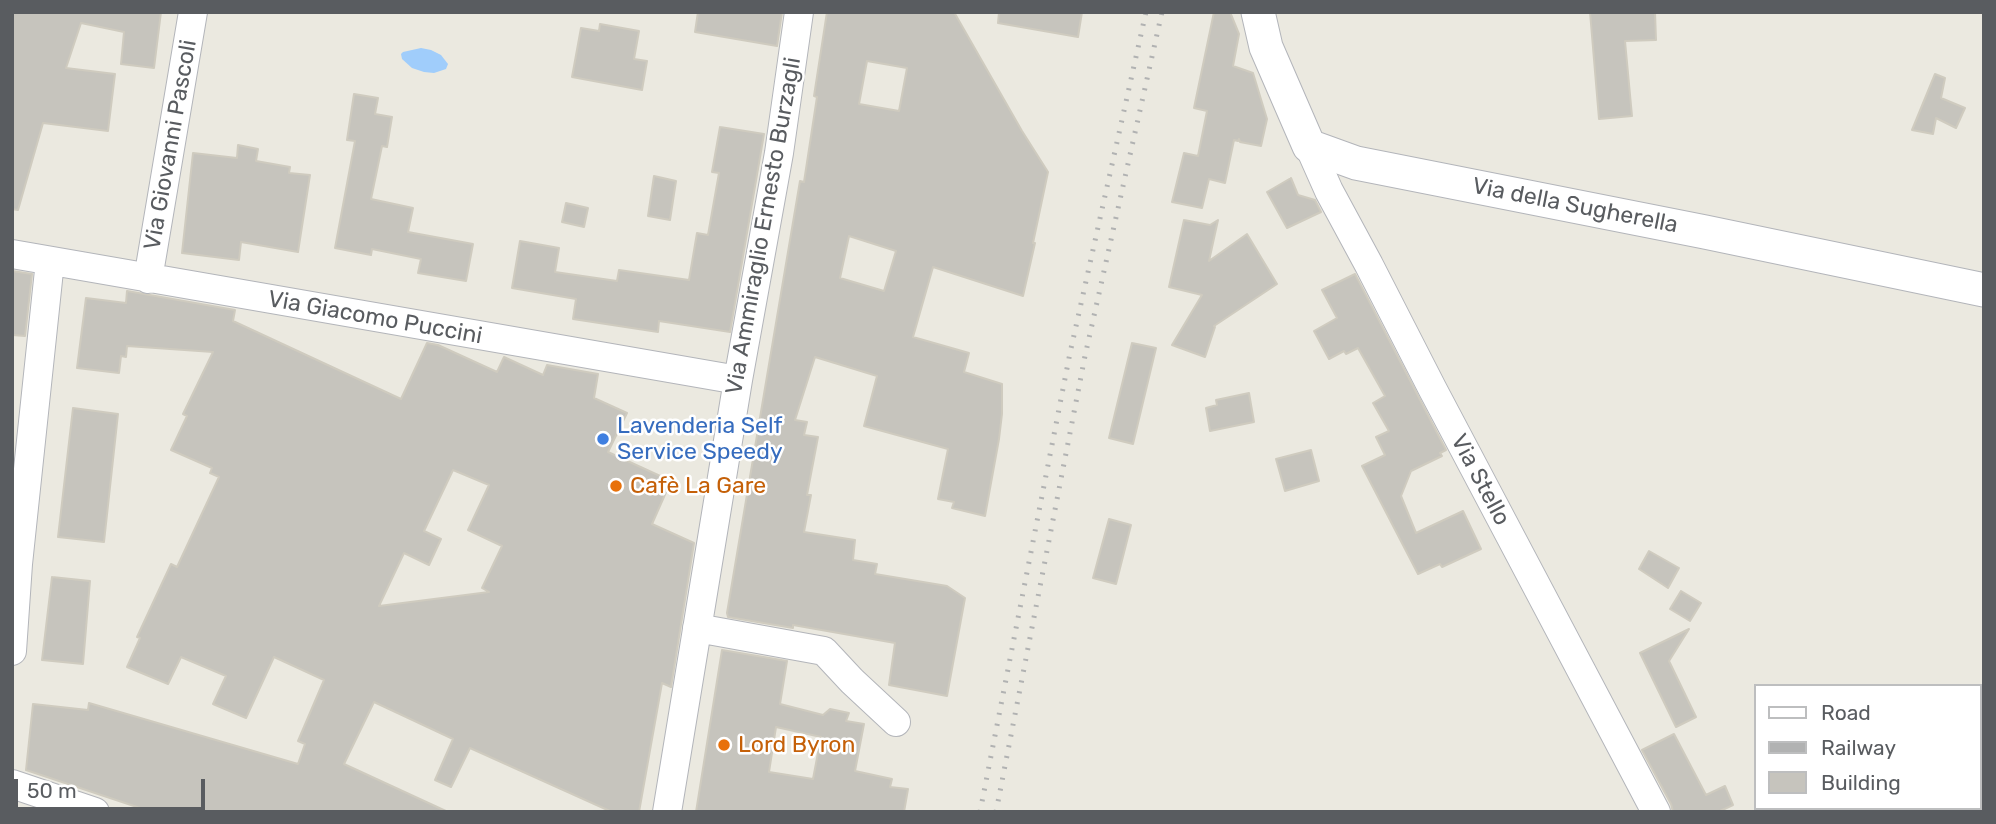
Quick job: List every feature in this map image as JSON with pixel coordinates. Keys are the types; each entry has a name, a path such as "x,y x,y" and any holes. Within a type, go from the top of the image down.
{"street":[{"name":"Via Giovanni Pascoli","path":"148,279 193,12"},
{"name":"Via Ammiraglio Ernesto Burzagli","path":"667,812 738,380 779,153 799,12"},
{"path":"1258,12 1266,47 1309,146"},
{"name":"Via della Sugherella","path":"1309,146 1356,163 1719,234 1984,290"},
{"name":"Via Stello","path":"1309,146 1322,179 1656,812"},
{"name":"Via Giacomo Puccini","path":"12,254 738,380"},
{"path":"12,650 15,563 50,261"},
{"path":"697,628 824,651 896,722"},
{"path":"12,784 95,812"}],"water":[{"path":"421,48 441,55 448,64 446,69 434,73 424,72 412,68 402,59 403,52"}],"building":[{"path":"12,12 161,12 154,68 121,64 124,32 81,23 66,68 115,74 108,131 43,123 18,210 12,209"},
{"path":"698,12 782,12 777,46 695,32"},
{"path":"827,12 954,12 1048,172 1023,296 933,267 913,337 969,353 964,372 1002,384 999,439 985,516 952,508 954,502 938,499 948,449 864,426 877,376 815,357 795,420 807,422 804,435 818,437 807,495 811,495 804,532 855,540 853,560 877,564 875,574 947,586 965,598 947,696 889,685 895,643 728,617 727,613 800,181 804,182 817,97 814,96","holes":["867,61 907,68 899,111 859,104","849,236 896,251 884,291 840,278"]},
{"path":"999,12 1082,12 1078,37 998,23"},
{"path":"1214,12 1230,12 1239,34 1233,66 1253,73 1267,119 1261,146 1234,140 1225,183 1209,179 1202,208 1172,202 1184,153 1198,156 1207,111 1194,108"},
{"path":"1590,12 1655,12 1656,40 1625,41 1632,116 1599,119"},
{"path":"600,24 639,31 634,59 647,61 642,90 572,77 581,28 599,31"},
{"path":"1935,74 1945,78 1941,98 1965,108 1956,128 1936,118 1933,134 1912,130"},
{"path":"354,94 378,98 375,114 392,117 387,147 382,146 371,199 413,208 408,232 473,244 466,281 418,273 421,259 372,249 371,255 335,248 355,141 347,140"},
{"path":"720,127 764,134 730,332 659,321 658,332 573,319 576,299 512,288 520,241 559,248 555,272 617,281 619,270 689,280 697,233 708,235 719,173 712,172"},
{"path":"238,145 258,149 256,161 290,167 289,173 310,175 298,252 241,242 239,260 182,253 193,153 237,158"},
{"path":"654,176 676,181 670,220 648,216"},
{"path":"1291,178 1298,195 1315,200 1321,212 1287,228 1267,192"},
{"path":"566,203 588,208 584,227 562,222"},
{"path":"1184,220 1210,225 1218,220 1209,261 1247,234 1277,284 1214,326 1205,357 1172,345 1202,295 1169,287"},
{"path":"12,271 32,274 25,336 12,335"},
{"path":"1355,274 1446,450 1440,453 1442,456 1411,471 1401,496 1416,533 1463,511 1481,549 1442,567 1440,564 1418,574 1362,466 1385,455 1376,437 1389,431 1373,403 1385,396 1358,348 1346,354 1344,351 1329,359 1314,331 1337,318 1322,290"},
{"path":"127,291 235,310 233,321 401,399 427,343 438,345 497,372 504,357 543,375 547,365 598,374 594,398 627,413 608,452 671,481 652,524 694,543 671,687 662,683 639,812 612,812 470,748 451,787 435,780 453,739 374,702 344,764 448,812 152,812 26,770 33,704 88,710 89,703 298,764 305,744 298,741 324,680 274,657 246,718 213,704 226,676 181,657 168,684 127,667 140,638 137,637 171,564 177,567 219,477 210,473 212,468 171,450 187,416 183,414 213,352 127,346 126,357 121,356 119,373 77,368 86,298 126,303","holes":["453,470 489,485 468,530 502,546 482,588 489,592 379,606 404,553 429,565 441,539 424,531"]},
{"path":"1132,343 1156,348 1133,444 1109,438"},
{"path":"1249,393 1254,422 1210,431 1206,408 1217,405 1216,400"},
{"path":"73,408 118,414 104,542 58,537"},
{"path":"1311,450 1319,481 1285,491 1276,459"},
{"path":"1109,519 1131,525 1116,584 1093,578"},
{"path":"1649,551 1679,568 1668,588 1639,569"},
{"path":"52,577 90,581 83,664 42,660"},
{"path":"1681,591 1701,603 1690,621 1670,609"},
{"path":"1689,629 1669,661 1696,717 1676,727 1640,653"},
{"path":"722,650 787,661 780,704 823,715 830,709 849,713 846,721 864,724 855,771 892,779 890,787 908,789 904,812 696,812","holes":["776,727 821,737 813,779 769,772"]},
{"path":"1674,734 1706,795 1725,786 1733,805 1718,812 1673,812 1642,750"}],"railway":[{"path":"980,812 1070,353 1146,12"},
{"path":"996,812 1085,356 1162,12"}],"place":[{"name":"Lavenderia Self Service Speedy","path":"603,439"},
{"name":"Cafè La Gare","path":"616,486"},
{"name":"Lord Byron","path":"724,745"}]}
